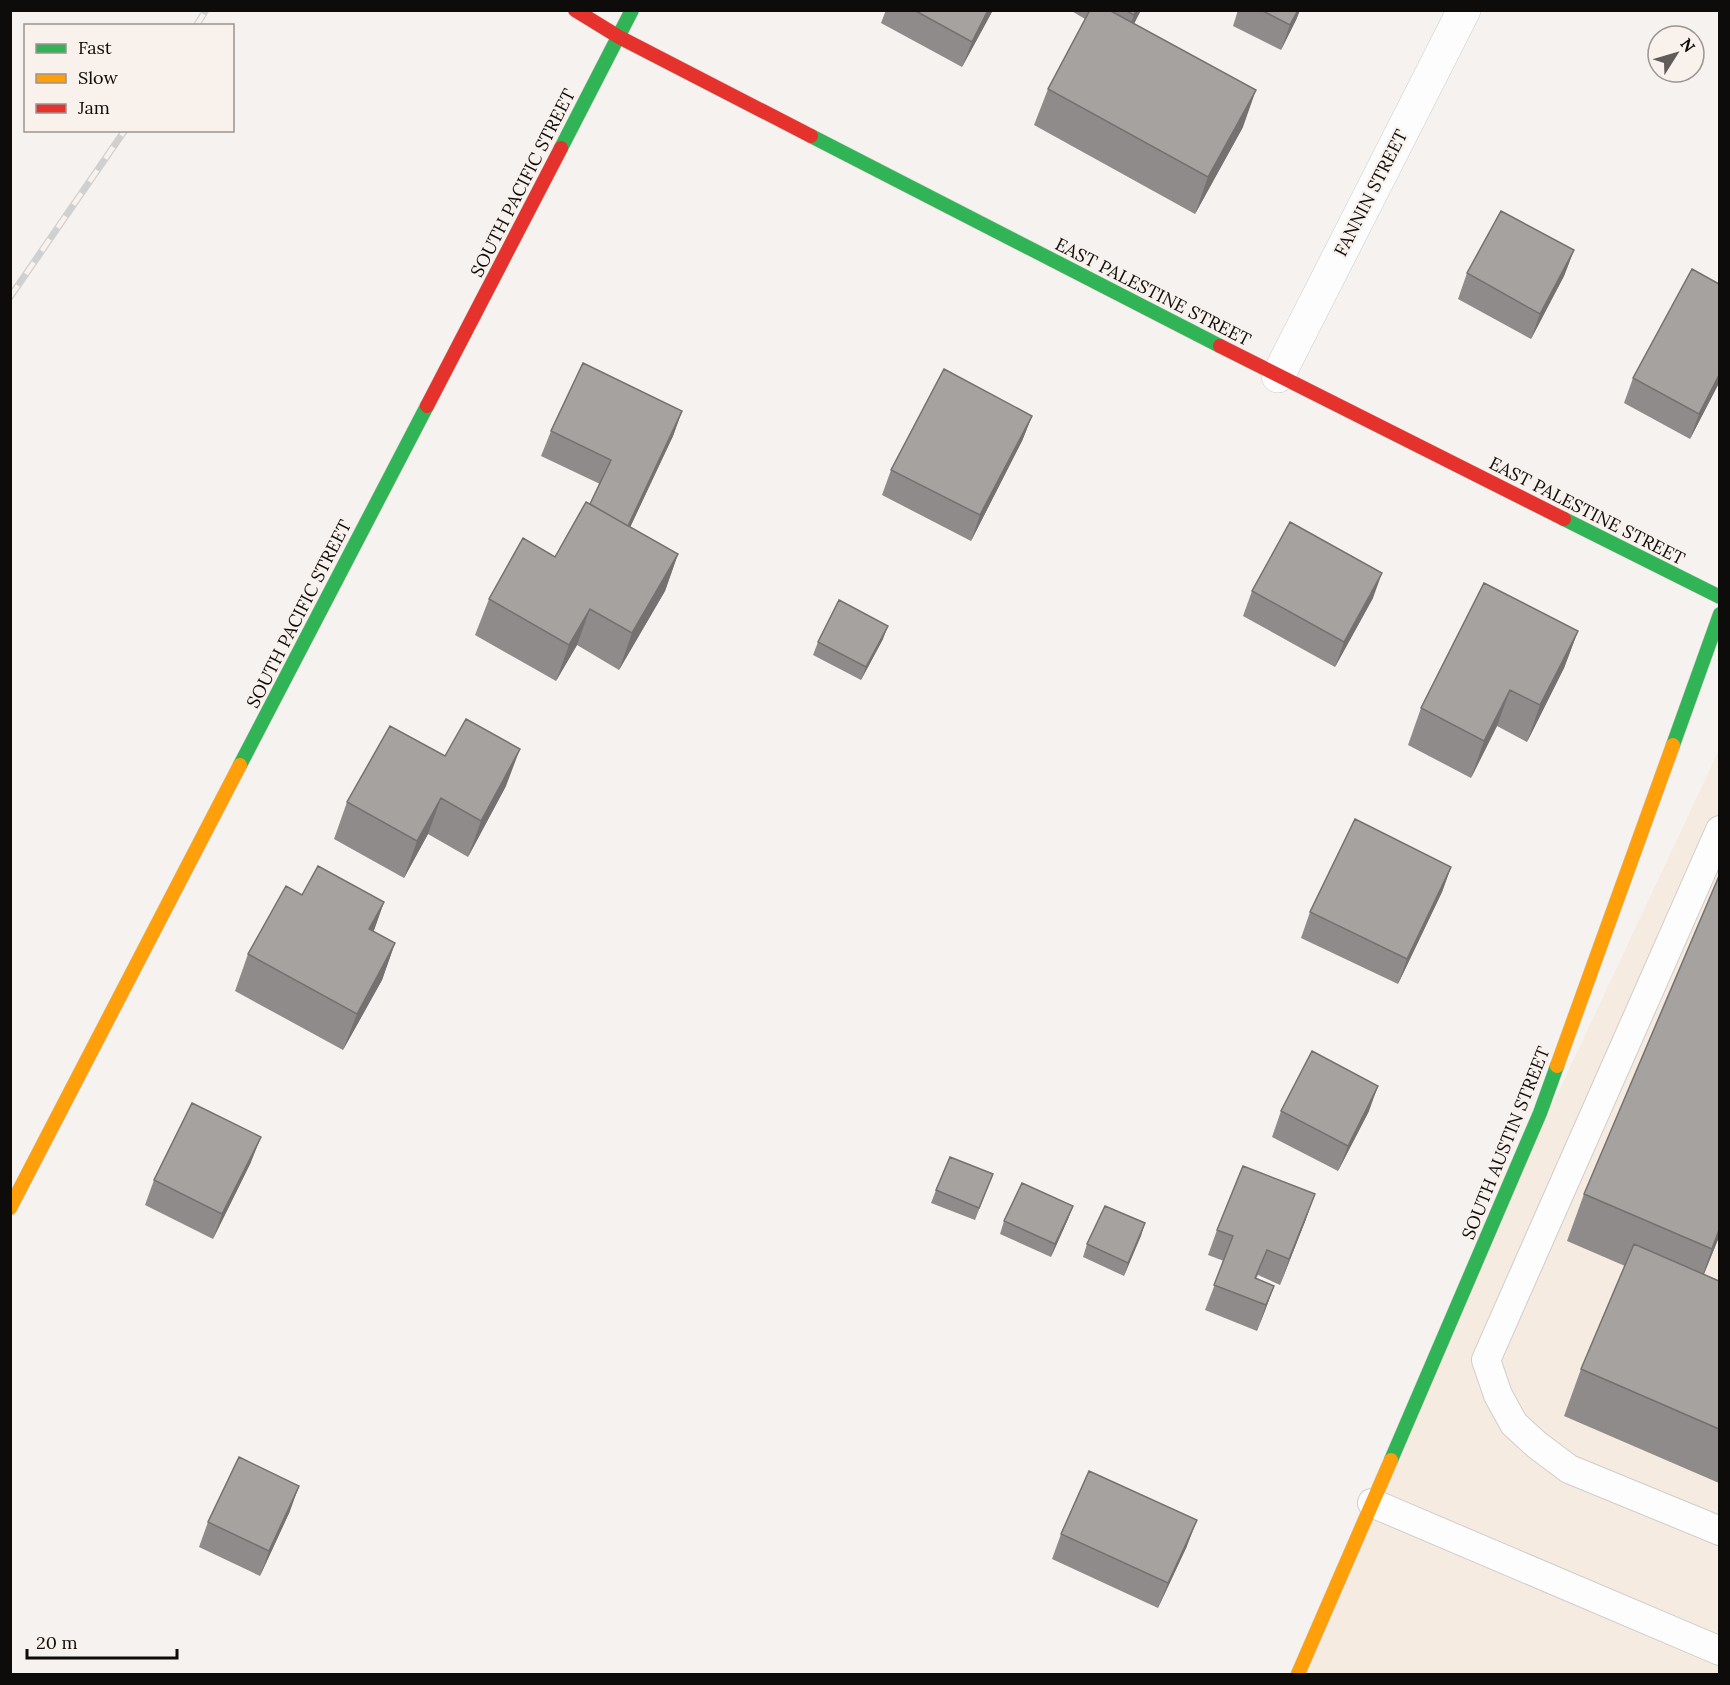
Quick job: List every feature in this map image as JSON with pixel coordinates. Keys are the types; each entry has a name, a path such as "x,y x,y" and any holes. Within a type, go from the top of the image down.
{"street":[{"name":"EAST PALESTINE STREET","path":"575,10 619,37 1278,376 1719,597"},
{"name":"SOUTH PACIFIC STREET","path":"10,1208 632,10"},
{"name":"FANNIN STREET","path":"1278,376 1464,10"},
{"name":"SOUTH AUSTIN STREET","path":"1298,1674 1540,1113 1719,614"}],"lane":[{"path":"1719,830 1486,1360 1498,1395 1514,1424 1569,1469 1719,1531"},
{"path":"1372,1503 1719,1651"}],"shaded area":[{"path":"1719,750 1719,1674 1303,1674 1494,1229"}],"building":[{"path":"914,10 988,10 972,42"},
{"path":"1090,10 1109,10 1256,90 1208,177 1048,89"},
{"path":"1125,10 1136,10 1134,15"},
{"path":"1261,10 1298,10 1290,25"},
{"path":"1501,211 1574,250 1540,314 1467,273"},
{"path":"1692,269 1719,284 1719,375 1699,414 1633,378"},
{"path":"583,363 682,411 628,526 590,504 611,460 551,431"},
{"path":"944,369 1032,416 980,515 891,470"},
{"path":"586,502 678,554 632,633 590,609 569,645 489,599 523,538 555,557"},
{"path":"1290,522 1382,573 1344,642 1252,591"},
{"path":"1484,583 1578,631 1540,705 1510,690 1484,741 1421,708"},
{"path":"839,600 888,626 866,667 818,642"},
{"path":"466,719 520,749 481,821 441,798 417,841 347,802 390,726 445,756"},
{"path":"1355,819 1451,867 1407,959 1310,912"},
{"path":"318,866 384,902 369,929 395,943 357,1014 248,954 286,886 302,895"},
{"path":"1719,876 1719,1230 1712,1249 1584,1194"},
{"path":"1312,1051 1378,1086 1348,1146 1281,1111"},
{"path":"192,1103 261,1137 222,1214 154,1180"},
{"path":"950,1157 993,1174 979,1208 936,1190"},
{"path":"1243,1166 1315,1194 1289,1259 1267,1250 1255,1278 1274,1286 1266,1305 1214,1285 1233,1236 1217,1230"},
{"path":"1022,1183 1073,1206 1055,1244 1004,1221"},
{"path":"1105,1206 1145,1223 1128,1263 1087,1244"},
{"path":"1634,1244 1719,1281 1719,1429 1581,1369"},
{"path":"239,1457 299,1486 269,1551 208,1522"},
{"path":"1089,1471 1197,1520 1168,1583 1061,1534"}],"railway":[{"path":"197,24 206,10"},
{"path":"10,297 124,132"}],"traffic: fast":[{"path":"561,148 632,10"},
{"path":"811,136 1220,346"},
{"path":"240,765 427,406"},
{"path":"1564,519 1720,597"},
{"path":"1673,745 1720,614"},
{"path":"1391,1460 1540,1113 1557,1066"}],"traffic: slow":[{"path":"1557,1066 1673,745"},
{"path":"10,1208 240,765"},
{"path":"1298,1674 1391,1460"}],"traffic: jam":[{"path":"575,10 619,37 811,136"},
{"path":"427,406 561,148"},
{"path":"1220,346 1564,519"}]}
